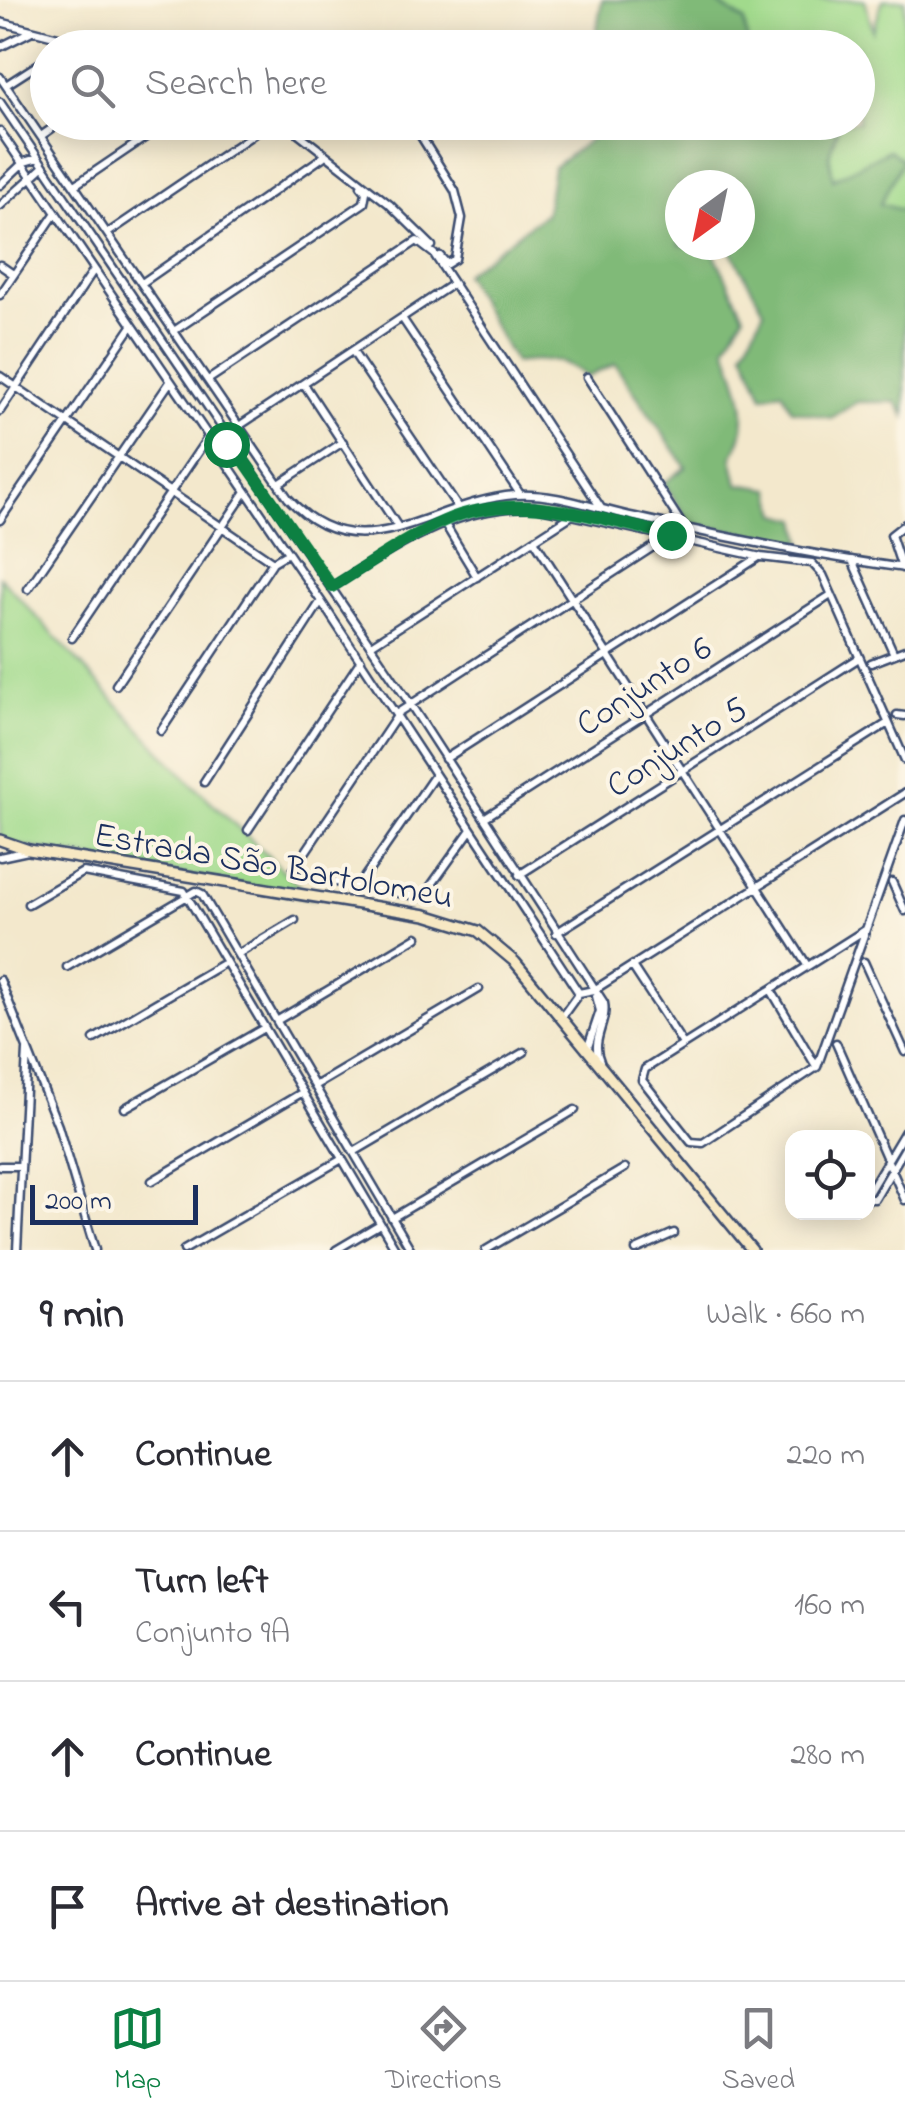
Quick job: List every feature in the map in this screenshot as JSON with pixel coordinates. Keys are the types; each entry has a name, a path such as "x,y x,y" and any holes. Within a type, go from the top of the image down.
{"street":[{"path":"0,22 31,30"},
{"path":"0,47 30,32"},
{"path":"6,85 30,70"},
{"path":"0,77 30,119"},
{"path":"0,102 409,702 606,1006 595,1045 608,1076"},
{"path":"0,131 244,493 321,600 490,862 581,994"},
{"path":"45,140 279,484 302,513 344,534 365,537 457,506 520,494 904,568"},
{"path":"75,185 141,140"},
{"path":"108,234 245,140"},
{"path":"174,331 364,203 365,190 302,140"},
{"path":"307,140 389,204 450,264 459,244 460,211 454,190 423,140"},
{"path":"142,283 323,157"},
{"path":"0,186 22,164 41,162"},
{"path":"0,206 32,178 41,162"},
{"path":"0,295 55,214"},
{"path":"71,238 82,238 87,231"},
{"path":"208,380 417,241 427,247 602,509"},
{"path":"85,258 90,248 102,250"},
{"path":"0,265 13,274"},
{"path":"0,411 94,271"},
{"path":"240,426 452,285"},
{"path":"402,318 520,494"},
{"path":"0,520 132,326"},
{"path":"148,349 158,350 162,341"},
{"path":"352,352 457,506"},
{"path":"162,370 167,361 179,365"},
{"path":"0,376 273,562"},
{"path":"587,377 684,527"},
{"path":"28,589 170,382"},
{"path":"304,384 398,527"},
{"path":"210,440 224,446 229,439"},
{"path":"72,638 170,492 210,440"},
{"path":"279,484 342,442"},
{"path":"227,466 232,459 242,459"},
{"path":"116,685 244,493"},
{"path":"312,588 315,580 329,584 443,521 506,506 574,514 761,556 816,564 905,760"},
{"path":"370,645 574,514"},
{"path":"443,521 477,577"},
{"path":"904,568 891,535 905,524"},
{"path":"471,832 426,894 300,877 294,868 409,702 671,535"},
{"path":"534,540 807,965"},
{"path":"160,732 273,562 288,553"},
{"path":"445,759 761,556"},
{"path":"852,560 894,654"},
{"name":"Conjunto 6","path":"484,818 830,595"},
{"path":"204,782 321,600"},
{"path":"871,663 905,650"},
{"name":"Conjunto 5","path":"518,875 859,658"},
{"path":"248,830 361,660"},
{"path":"380,689 395,682"},
{"path":"556,933 888,722"},
{"path":"359,886 435,775"},
{"path":"561,1018 581,994 594,990 905,793"},
{"path":"865,930 646,1069 642,1080 691,1142 703,1143 816,1067 905,820"},
{"path":"471,832 485,834 489,828"},
{"path":"0,857 6,846"},
{"name":"Estrada São Bartolomeu","path":"6,846 456,922 506,952 752,1250"},
{"path":"490,862 495,854 506,855"},
{"path":"28,904 83,872 175,888 187,896 396,1250"},
{"path":"892,882 905,911"},
{"path":"68,967 196,891 202,894 408,1249"},
{"path":"238,954 295,920"},
{"path":"278,1020 416,937"},
{"path":"94,1039 226,962"},
{"path":"864,962 905,1052"},
{"path":"632,966 683,1044"},
{"path":"0,980 58,1126 95,1250"},
{"path":"244,994 257,986"},
{"path":"315,1086 479,988"},
{"path":"587,1050 600,1010 594,990"},
{"path":"771,990 816,1067"},
{"path":"577,1038 568,1015 581,994"},
{"path":"126,1108 264,1028"},
{"path":"836,1043 905,1200"},
{"path":"17,1250 27,1050"},
{"path":"282,1057 294,1051"},
{"path":"354,1152 524,1052"},
{"path":"152,1181 302,1092"},
{"path":"392,1218 575,1110"},
{"path":"321,1123 333,1116"},
{"path":"875,1183 905,1131"},
{"path":"875,1200 905,1148"},
{"path":"184,1250 342,1159"},
{"path":"0,1166 20,1166"},
{"path":"486,1250 625,1168"},
{"path":"361,1192 373,1185"},
{"path":"336,1250 380,1224"},
{"path":"636,1250 674,1233"}],"green space":[{"path":"602,0 712,0 744,21 745,30 597,30"},
{"path":"712,0 865,0 873,30 745,30 744,21"},
{"path":"883,0 905,0 905,211 879,205 902,160 833,180 829,155 834,140 875,140 873,30"},
{"path":"589,140 834,140 829,155 833,179 889,150 903,160 880,204 905,211 905,416 896,402 857,402 831,418 792,410 782,391 763,396 744,351 764,310 736,260 755,260 755,170 665,170 665,260 717,260 744,315 726,346 743,402 743,429 732,457 738,484 771,489 778,514 798,519 803,543 690,524 664,483 686,467 615,364 587,377 553,361 515,363 464,274 546,213 553,168"},
{"path":"0,577 186,778 312,898 0,842"}],"route":[{"path":"226,444 229,439 332,587 443,521 482,509 535,507 671,535"}]}
